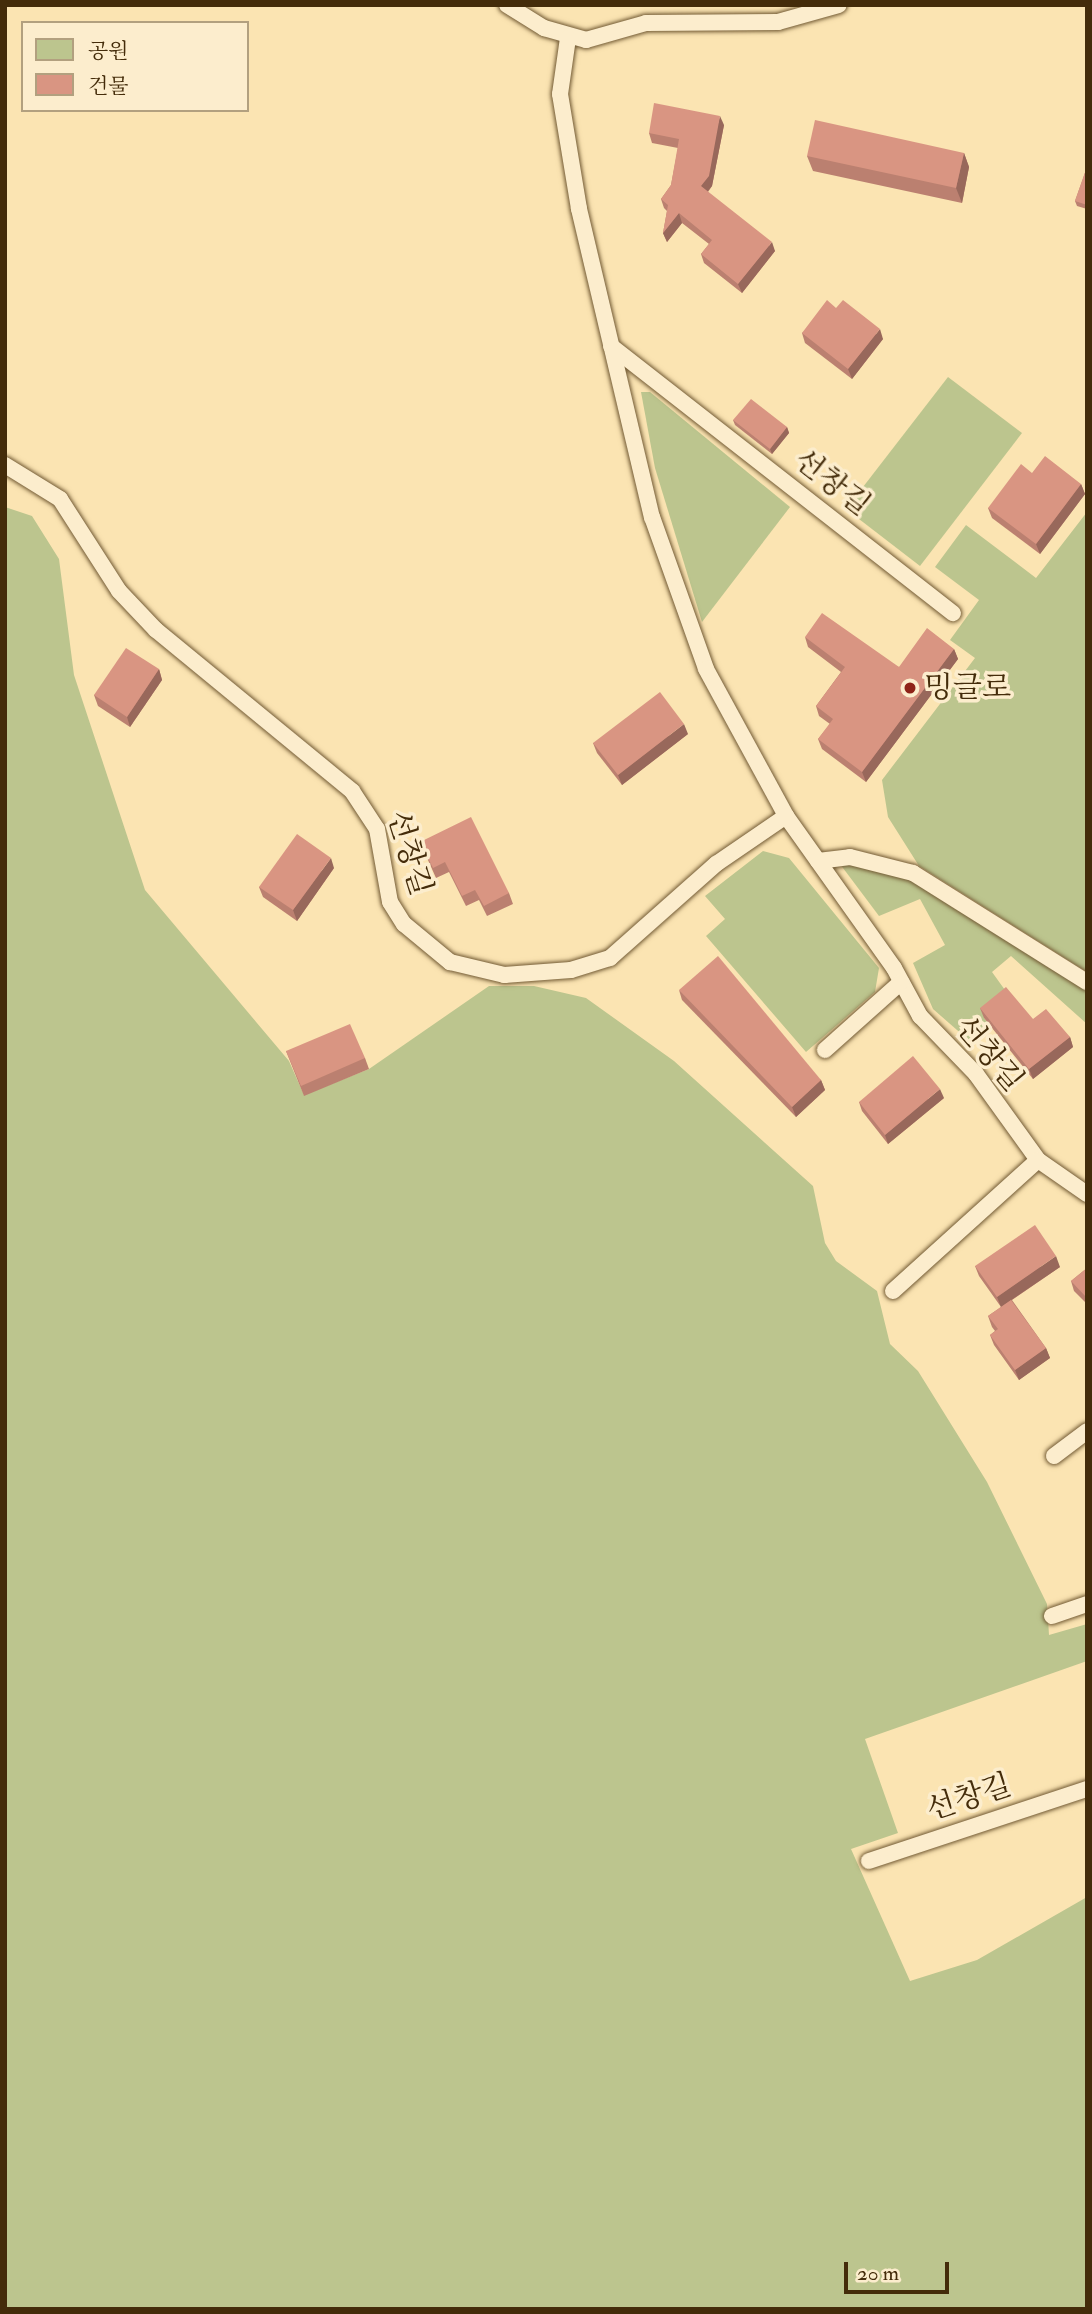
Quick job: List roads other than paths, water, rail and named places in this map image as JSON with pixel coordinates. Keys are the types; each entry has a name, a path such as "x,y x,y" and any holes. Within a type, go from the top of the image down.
{"lane":[{"path":"507,5 568,38 586,40 646,23 778,22 839,5"},
{"name":"선창길","path":"568,38 560,94 611,346 677,601 786,816 901,982 920,1016 976,1074 1038,1160 1087,1194"},
{"name":"선창길","path":"611,346 953,613"},
{"name":"선창길","path":"5,465 60,499 146,621 352,791 377,829 390,902 404,924 450,962 505,975 571,970 610,958 716,864 786,816"},
{"path":"818,861 850,857 913,873 1087,982"},
{"path":"825,1050 901,982"},
{"path":"893,1291 1038,1160"},
{"path":"1054,1456 1087,1431"},
{"path":"1052,1616 1087,1604"},
{"name":"선창길","path":"869,1861 1087,1789"}],"place":[{"name":"밍글로","path":"910,688"}]}
